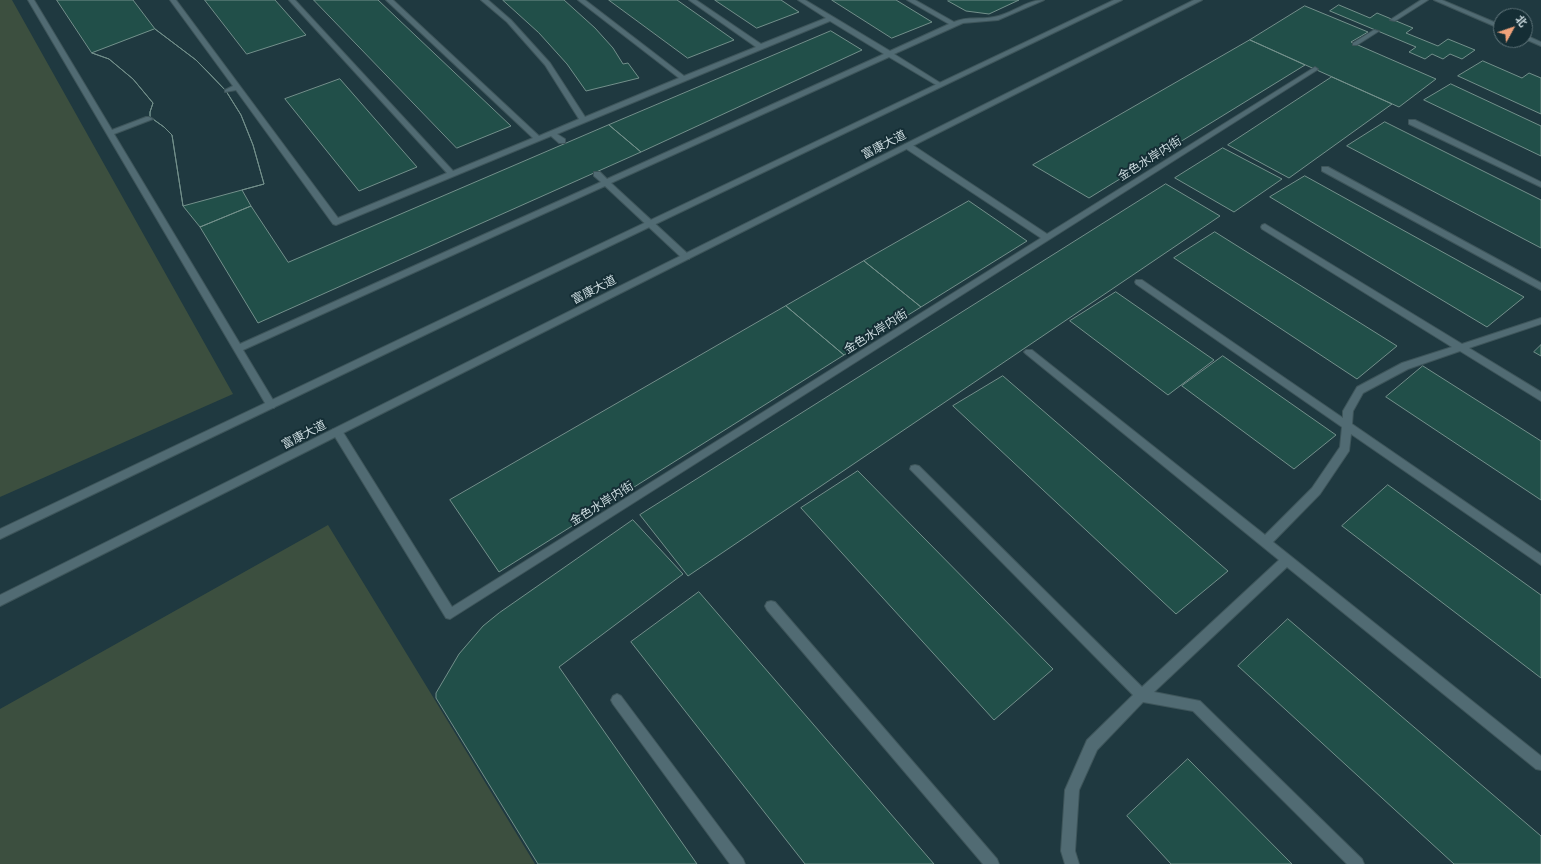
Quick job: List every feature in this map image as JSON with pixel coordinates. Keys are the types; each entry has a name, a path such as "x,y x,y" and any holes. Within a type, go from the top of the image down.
{"street":[{"path":"30,0 271,404"},
{"path":"173,0 336,222 831,18"},
{"path":"292,0 452,174"},
{"path":"390,0 538,139"},
{"path":"484,0 509,21 548,64 583,120"},
{"path":"581,0 684,79"},
{"path":"692,0 761,47"},
{"path":"801,0 940,85"},
{"path":"910,0 953,24"},
{"path":"238,349 962,20 980,21 1001,18 1041,0"},
{"path":"0,534 1119,0"},
{"name":"富康大道","path":"0,601 1199,0"},
{"path":"1393,20 1425,0"},
{"path":"1441,1 1493,24"},
{"path":"1355,44 1376,31"},
{"name":"金色水岸内街","path":"337,432 450,614 1315,69"},
{"path":"227,91 238,87"},
{"path":"109,133 149,119"},
{"path":"1412,122 1541,185"},
{"path":"552,133 562,142"},
{"path":"908,146 1047,238"},
{"path":"1325,169 1541,287"},
{"path":"597,174 686,257"},
{"path":"1265,227 1541,397"},
{"path":"1139,282 1541,560"},
{"path":"1265,542 1316,491 1345,448 1348,411 1360,390 1405,366 1462,348 1531,323 1541,321"},
{"path":"1029,352 1541,764"},
{"path":"915,469 1142,696 1196,706 1357,864"},
{"path":"1072,864 1068,851 1072,790 1092,745 1287,560"},
{"path":"771,606 992,864"},
{"path":"617,700 738,864"}],"green space":[{"path":"0,0 12,0 233,394 0,497"},
{"path":"328,525 535,864 0,864 0,709"}],"building":[{"path":"57,0 133,0 155,29 196,60 210,74 226,91 241,115 253,145 264,184 242,190 251,206 200,227 183,206 172,135 150,117 153,103 133,79 109,59 92,53"},
{"path":"205,0 275,0 306,35 247,54"},
{"path":"314,0 378,0 511,126 457,148"},
{"path":"503,0 564,0 595,28 613,48 623,64 628,63 639,78 586,91 567,64 539,33"},
{"path":"609,0 677,0 734,40 688,58"},
{"path":"715,0 781,0 799,12 757,28"},
{"path":"832,0 896,0 932,22 892,38"},
{"path":"1019,0 989,14 966,11 948,1"},
{"path":"1339,5 1370,18 1377,13 1413,28 1406,33 1438,46 1448,39 1475,50 1462,59 1450,54 1443,59 1432,54 1425,59 1409,52 1416,47 1330,11"},
{"path":"1305,6 1368,32 1351,42 1436,79 1399,107 1250,40"},
{"path":"155,29 196,60 226,91 241,115 253,145 264,184 183,206 172,135 150,117 153,103 133,79 109,59 92,53"},
{"path":"831,31 862,50 641,152 609,125"},
{"path":"1250,40 1305,65 1089,198 1033,165"},
{"path":"1483,61 1522,78 1529,73 1541,78 1541,114 1458,76"},
{"path":"1332,77 1392,104 1289,178 1228,145"},
{"path":"340,79 417,167 359,191 285,99"},
{"path":"1451,84 1541,126 1541,156 1424,100"},
{"path":"1385,122 1541,200 1541,248 1347,146"},
{"path":"609,125 641,152 258,323 200,227 251,206 288,262"},
{"path":"1223,148 1282,179 1234,212 1175,178"},
{"path":"1305,176 1524,297 1487,327 1270,197"},
{"path":"1166,184 1220,216 688,576 640,515"},
{"path":"969,201 1027,241 921,307 864,261"},
{"path":"1215,232 1397,346 1357,379 1174,258"},
{"path":"864,261 921,307 844,355 786,306"},
{"path":"1116,292 1214,360 1168,395 1070,321"},
{"path":"786,306 844,355 499,572 450,500"},
{"path":"1541,345 1541,356 1534,352"},
{"path":"1223,356 1336,435 1294,469 1182,386"},
{"path":"1423,366 1541,441 1541,500 1386,397"},
{"path":"1003,376 1228,571 1176,614 953,406"},
{"path":"858,471 1053,669 994,720 801,508"},
{"path":"1388,485 1541,595 1541,678 1342,526"},
{"path":"633,520 683,574 559,667 697,864 538,864 436,698 436,693 459,654 483,626 499,613"},
{"path":"699,592 934,864 805,864 631,642"},
{"path":"1288,619 1541,836 1541,864 1454,864 1238,666"},
{"path":"1188,759 1292,864 1171,864 1127,816"}]}
